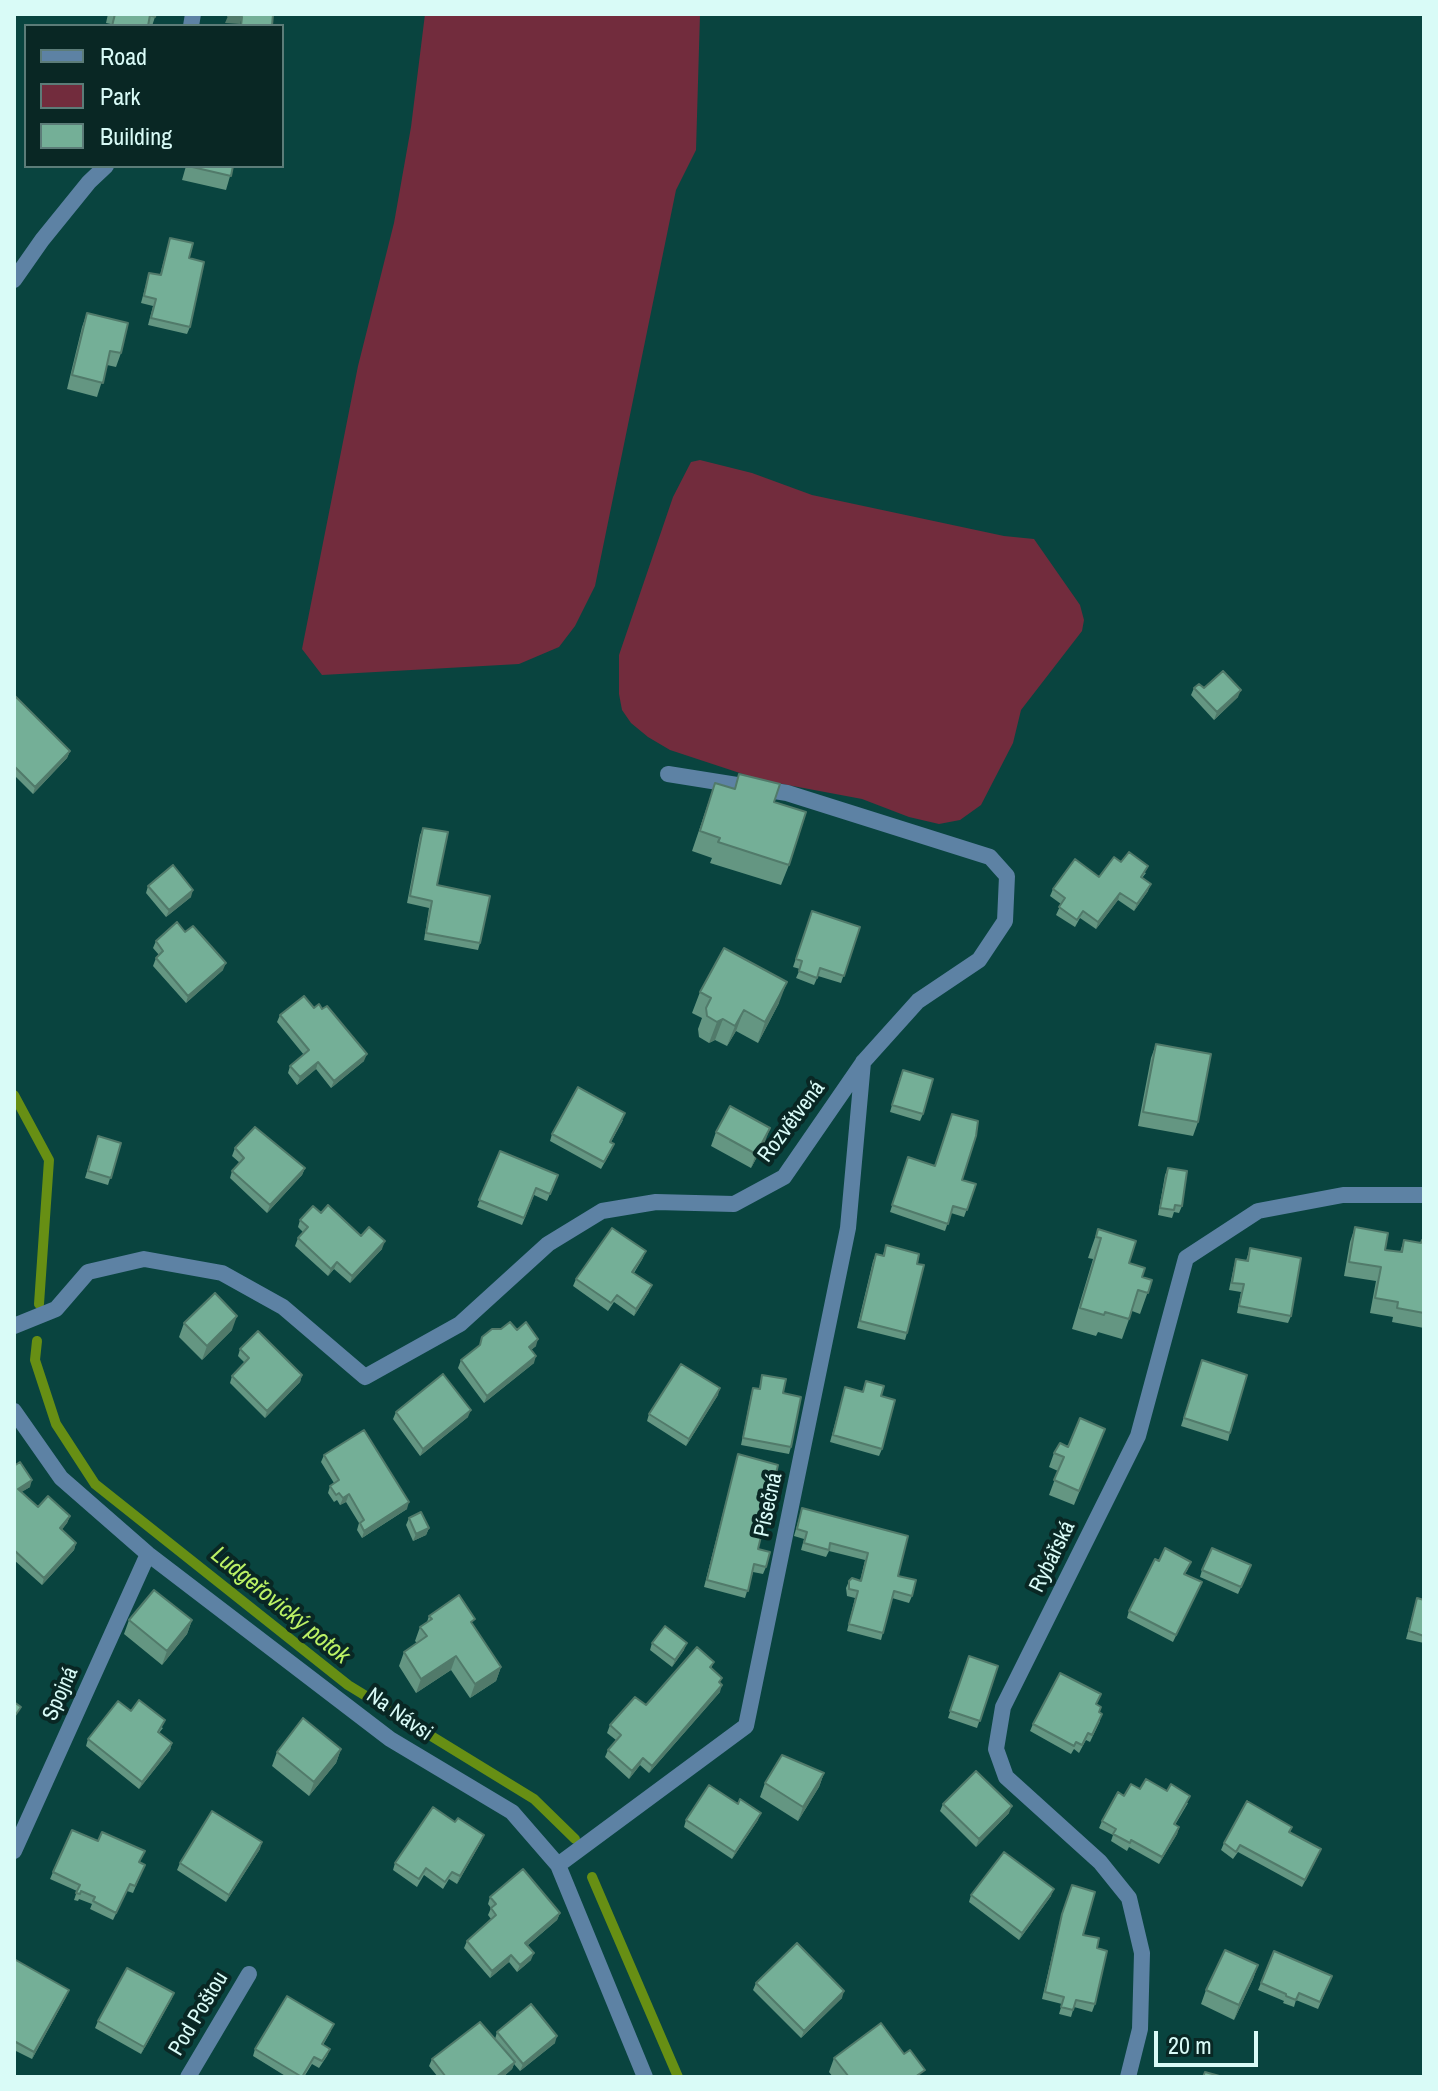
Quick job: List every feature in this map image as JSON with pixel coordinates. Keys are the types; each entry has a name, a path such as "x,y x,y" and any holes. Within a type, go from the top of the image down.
{"street":[{"path":"14,280 60,217 104,168"},
{"name":"Rozvětvená","path":"14,1326 56,1309 88,1272 144,1259 222,1273 283,1307 365,1377 460,1324 548,1244 602,1211 656,1202 734,1204 784,1177 864,1061 918,1001 979,960 1005,921 1007,876 990,857 787,793 668,774"},
{"name":"Písečná","path":"558,1865 746,1726 848,1228 864,1061"},
{"name":"Rybářská","path":"1128,2077 1140,2029 1142,1953 1129,1898 1100,1862 1006,1777 996,1749 1003,1707 1138,1436 1186,1258 1258,1211 1343,1195 1424,1195"},
{"name":"Na Návsi","path":"14,1411 61,1478 148,1554 390,1739 512,1812 558,1865 645,2077"},
{"name":"Spojná","path":"14,1851 148,1554"},
{"name":"Pod Poštou","path":"188,2077 249,1974"}],"green space":[{"path":"425,14 700,14 696,150 676,190 595,586 575,626 559,647 519,664 322,675 302,649 358,366 394,223 411,127"},
{"path":"700,460 752,473 812,495 1004,536 1034,539 1080,605 1084,620 1082,631 1021,710 1013,743 981,805 960,820 939,824 909,817 862,799 761,780 670,750 631,723 622,710 619,694 619,655 673,497 691,462"}],"building":[{"path":"115,14 156,14 155,17 150,15 148,24 112,24"},
{"path":"273,14 272,24 241,24 242,17 228,16"},
{"path":"197,168 233,168 231,176"},
{"path":"170,238 193,243 189,258 204,262 190,327 151,318 156,299 144,296 149,273 161,275"},
{"path":"87,313 128,323 121,353 110,351 103,383 72,375"},
{"path":"1223,671 1241,690 1217,712 1194,688 1199,684 1204,688"},
{"path":"14,695 70,751 35,787 14,766"},
{"path":"739,774 780,784 774,802 806,812 789,865 718,842 720,838 700,831 715,783 735,789"},
{"path":"423,828 448,832 437,885 490,896 480,943 426,933 432,901 410,896"},
{"path":"1129,852 1148,866 1141,877 1151,884 1137,904 1120,893 1098,922 1083,911 1077,920 1059,907 1065,898 1053,889 1075,859 1099,877 1114,857 1121,862"},
{"path":"173,865 193,890 169,910 148,886"},
{"path":"812,911 860,927 844,976 820,968 817,978 799,971 802,961 796,959"},
{"path":"177,922 185,932 193,926 226,963 188,996 156,958 163,951 156,941"},
{"path":"724,948 787,982 765,1022 744,1010 735,1026 723,1019 717,1022 707,1016 706,1008 711,998 700,992"},
{"path":"304,996 314,1008 319,1004 322,1009 327,1006 367,1054 334,1081 318,1062 300,1077 290,1066 309,1050 280,1015"},
{"path":"1156,1044 1211,1054 1198,1122 1143,1112"},
{"path":"903,1070 933,1079 923,1114 892,1105"},
{"path":"578,1087 625,1113 604,1162 552,1134"},
{"path":"730,1106 770,1128 756,1154 716,1132"},
{"path":"952,1114 978,1121 962,1180 976,1184 967,1210 953,1206 948,1224 892,1205 908,1157 935,1166"},
{"path":"255,1127 305,1168 270,1205 232,1171 244,1158 235,1148"},
{"path":"98,1136 121,1143 111,1178 88,1171"},
{"path":"500,1151 558,1175 550,1194 536,1188 524,1218 479,1200"},
{"path":"1168,1168 1187,1171 1182,1206 1175,1205 1174,1210 1160,1208"},
{"path":"328,1205 361,1236 369,1227 385,1241 352,1276 337,1262 331,1269 298,1238 308,1227 300,1220 313,1206 321,1213"},
{"path":"1355,1227 1388,1233 1385,1250 1402,1252 1404,1240 1421,1243 1424,1240 1424,1313 1397,1308 1398,1302 1375,1298 1381,1267 1349,1262"},
{"path":"612,1228 646,1251 632,1272 652,1285 636,1309 617,1295 611,1303 576,1279"},
{"path":"1098,1229 1136,1241 1129,1263 1145,1268 1142,1277 1152,1280 1148,1293 1138,1290 1129,1319 1080,1308 1101,1238 1096,1237"},
{"path":"886,1245 919,1254 917,1264 924,1265 907,1333 860,1321 876,1254 884,1256"},
{"path":"1250,1248 1301,1258 1291,1316 1239,1306 1244,1284 1232,1283 1236,1259 1248,1261"},
{"path":"215,1293 237,1316 207,1346 184,1323"},
{"path":"510,1322 517,1330 526,1322 538,1339 529,1347 536,1356 487,1396 461,1360 480,1345 482,1337 492,1329 501,1329"},
{"path":"258,1331 302,1375 267,1411 232,1376 249,1358 240,1349"},
{"path":"1202,1360 1247,1375 1230,1433 1184,1418"},
{"path":"681,1364 720,1388 689,1439 649,1414"},
{"path":"443,1374 471,1410 423,1449 396,1412"},
{"path":"762,1375 786,1379 783,1393 801,1397 791,1447 743,1438 753,1388 760,1389"},
{"path":"866,1381 884,1386 881,1396 895,1400 882,1449 833,1435 845,1387 863,1392"},
{"path":"1080,1418 1105,1429 1079,1491 1054,1480 1064,1457 1054,1453 1060,1443 1068,1447"},
{"path":"364,1430 409,1502 364,1531 360,1523 364,1520 349,1494 343,1498 339,1493 336,1495 330,1486 339,1480 324,1455"},
{"path":"738,1454 778,1465 758,1549 770,1552 766,1567 754,1564 748,1591 707,1580"},
{"path":"20,1462 32,1480 18,1489 38,1507 48,1496 70,1516 60,1528 76,1543 44,1578 14,1550 14,1466"},
{"path":"802,1508 908,1536 898,1576 916,1580 912,1596 894,1591 883,1633 849,1624 858,1591 849,1589 849,1581 852,1578 861,1581 868,1553 830,1543 829,1550 804,1543 807,1532 797,1529"},
{"path":"421,1512 429,1528 416,1534 409,1518"},
{"path":"1165,1548 1191,1562 1184,1574 1202,1582 1176,1635 1129,1611 1155,1559 1159,1561"},
{"path":"1212,1548 1251,1565 1241,1587 1202,1570"},
{"path":"154,1590 192,1620 167,1651 129,1620"},
{"path":"459,1595 475,1619 471,1622 501,1667 475,1684 456,1656 421,1679 404,1652 427,1636 420,1627 432,1619 429,1616"},
{"path":"1417,1598 1424,1600 1424,1636 1409,1631"},
{"path":"665,1626 687,1643 675,1660 652,1643"},
{"path":"697,1647 714,1662 710,1667 722,1678 719,1682 722,1685 652,1766 643,1758 632,1771 608,1750 621,1735 610,1725 635,1697 646,1705"},
{"path":"969,1656 998,1666 980,1721 950,1711"},
{"path":"1060,1673 1101,1694 1096,1704 1101,1707 1099,1712 1102,1714 1092,1735 1088,1733 1082,1745 1076,1742 1074,1746 1033,1724"},
{"path":"139,1700 165,1720 158,1732 172,1743 142,1782 88,1739 118,1701 131,1711"},
{"path":"14,1702 21,1707 14,1717"},
{"path":"303,1718 341,1749 314,1782 277,1752"},
{"path":"782,1755 824,1773 803,1807 765,1783"},
{"path":"976,1771 1012,1806 979,1839 943,1804"},
{"path":"1146,1779 1167,1791 1171,1784 1190,1796 1174,1824 1179,1827 1162,1857 1113,1834 1116,1829 1102,1821 1118,1792 1124,1796 1131,1784 1140,1789"},
{"path":"709,1785 738,1804 740,1799 761,1813 735,1852 686,1820"},
{"path":"1247,1801 1292,1827 1289,1832 1321,1849 1305,1880 1240,1845 1236,1852 1224,1843"},
{"path":"433,1807 455,1822 458,1818 484,1835 460,1876 452,1872 445,1882 426,1868 419,1879 395,1863"},
{"path":"212,1811 262,1842 229,1895 180,1863"},
{"path":"72,1830 98,1841 102,1832 145,1851 139,1862 145,1865 135,1886 130,1884 116,1913 93,1901 95,1897 81,1891 80,1894 76,1893 80,1885 53,1872"},
{"path":"1004,1852 1054,1889 1022,1933 971,1895"},
{"path":"523,1869 560,1913 525,1943 534,1953 520,1965 511,1955 492,1971 467,1941 496,1915 491,1908 496,1904 490,1897"},
{"path":"1072,1885 1095,1892 1083,1935 1099,1938 1097,1948 1107,1951 1095,2004 1076,2000 1073,2010 1061,2007 1064,1997 1045,1992 1062,1914"},
{"path":"797,1943 844,1991 804,2031 756,1983"},
{"path":"1225,1950 1258,1965 1239,2005 1206,1990"},
{"path":"1274,1951 1332,1976 1320,2002 1299,1993 1296,2000 1261,1983"},
{"path":"14,1959 69,1990 34,2052 14,2041"},
{"path":"127,1968 174,1993 144,2047 98,2021"},
{"path":"287,1996 334,2024 322,2044 330,2049 322,2061 314,2057 302,2077 255,2049"},
{"path":"531,2004 557,2036 523,2064 497,2032"},
{"path":"480,2022 515,2062 496,2077 446,2077 432,2059"},
{"path":"881,2023 904,2054 910,2050 925,2070 915,2077 849,2077 834,2058"},
{"path":"1205,2072 1223,2077 1203,2077"}],"waterway":[{"name":"Ludgeřovický potok","path":"14,1095 49,1160 39,1304"},
{"name":"Ludgeřovický potok","path":"37,1341 35,1360 56,1424 95,1484 348,1685 534,1799 575,1839"},
{"name":"Ludgeřovický potok","path":"592,1877 678,2077"}]}
